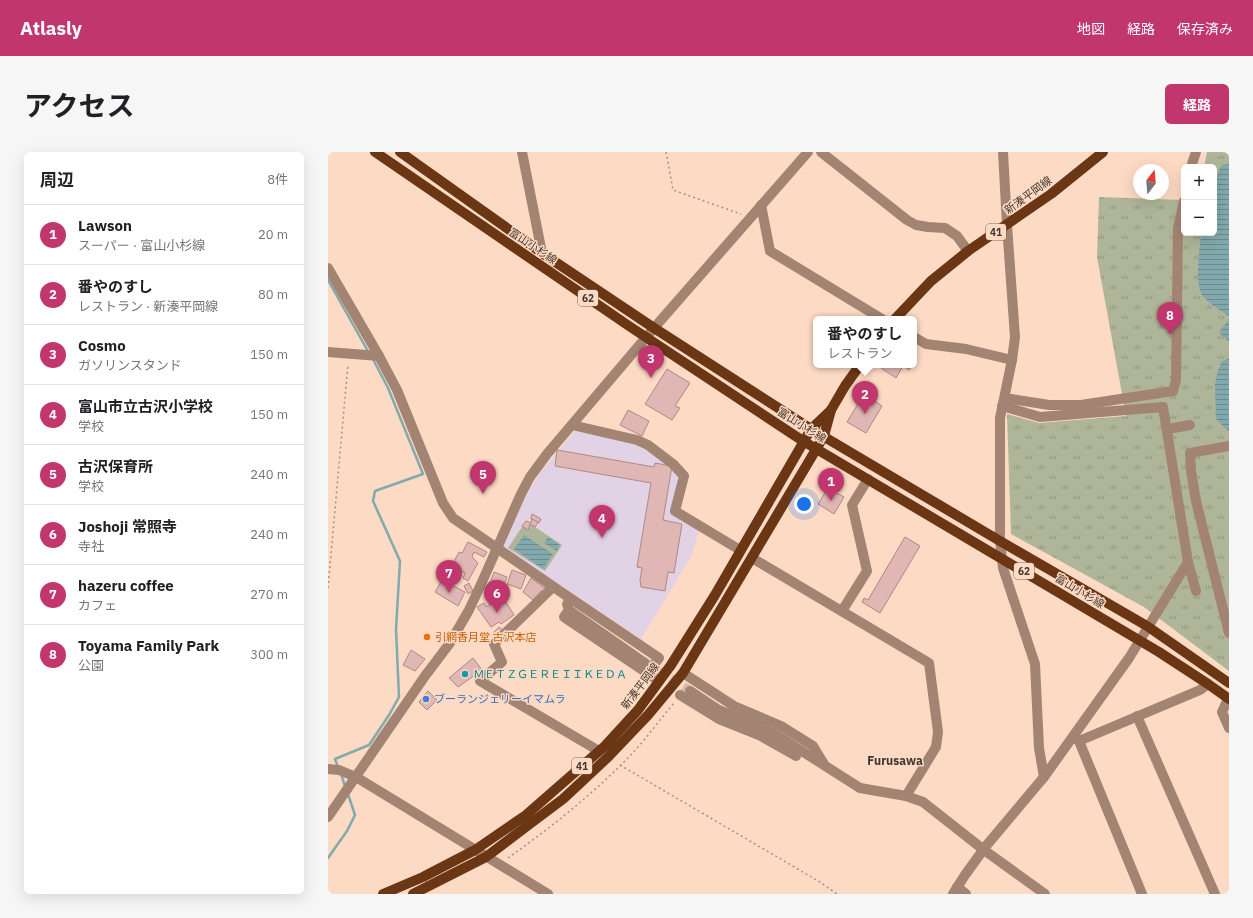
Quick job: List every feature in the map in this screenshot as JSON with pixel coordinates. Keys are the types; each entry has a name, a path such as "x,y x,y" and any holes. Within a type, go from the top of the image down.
{"main road":[{"name":"富山小杉線","path":"375,152 803,441 1159,652 1229,699"},
{"name":"富山小杉線","path":"400,152 542,253 654,328 811,429 1000,541 1148,626 1229,683"},
{"name":"新湊平岡線","path":"898,316 931,281 968,252 1051,194 1103,152"},
{"name":"新湊平岡線","path":"413,894 486,857 562,799 607,758 648,715 683,673 824,436 831,410 858,368"},
{"name":"新湊平岡線","path":"384,894 422,877 475,850 526,815 599,751 638,710 671,665 715,595 803,441 811,429 831,410"}],"street":[{"path":"522,152 542,253"},
{"path":"328,817 450,643 469,610 520,494 530,477 654,328 808,152"},
{"path":"821,152 907,220 916,225 945,228 957,236 968,252"},
{"path":"1003,152 1015,337 1012,360 1000,418 1001,558 1007,582 1035,664 1039,748 1044,777"},
{"path":"1193,164 1196,152"},
{"path":"761,205 770,251 877,316"},
{"path":"1004,402 1049,405 1081,405 1173,391 1176,380 1178,228 1181,214"},
{"path":"328,268 380,356 397,390 448,512 453,518 659,658 647,674"},
{"path":"917,339 926,344 966,349 1012,360"},
{"path":"328,352 380,356"},
{"path":"1004,402 1040,417 1163,407 1168,430 1188,562 1196,591"},
{"path":"572,425 637,440 648,445 673,464 684,476 675,511 740,550"},
{"path":"1168,430 1190,425"},
{"path":"1229,446 1190,453 1191,472 1196,501 1229,633"},
{"path":"842,611 867,571 852,505 868,479"},
{"path":"752,558 929,663 938,732 936,747 906,796"},
{"path":"966,894 955,890 984,850 1076,738 1129,658 1188,562"},
{"path":"553,587 494,644 502,662 480,681 599,751"},
{"path":"564,594 569,610 645,663"},
{"path":"569,610 564,617 659,681"},
{"path":"683,673 734,706 781,726 813,746 826,767"},
{"path":"1076,738 1200,690 1208,684"},
{"path":"685,693 774,734 860,788 906,796 923,802 984,850 1045,894"},
{"path":"1229,699 1222,712 1229,728"},
{"path":"1136,716 1215,894"},
{"path":"1076,738 1142,894"},
{"path":"328,769 339,770 356,777 548,894"}],"path":[{"path":"666,152 673,190 750,217"},
{"path":"328,588 349,354"},
{"path":"499,864 534,840 587,797 620,765 685,693"},
{"path":"620,765 820,882 837,894"}],"shaded area":[{"path":"577,428 644,444 680,475 671,512 699,530 692,555 641,639 503,547 527,493 540,473"}],"green space":[{"path":"1207,152 1229,152 1229,671 1144,607 1011,534 1007,414 1039,423 1126,416 1097,257 1099,197 1133,198 1133,200 1181,200 1181,236 1217,236 1217,164 1205,164"},
{"path":"526,521 562,545 545,571 508,548"}],"water":[{"path":"1229,164 1229,316 1204,298 1198,281 1201,236 1217,236 1217,177 1222,165"},
{"path":"1229,319 1229,342 1219,332"},
{"path":"1229,356 1229,431 1216,419 1215,384 1218,370 1222,361 1228,359"},
{"path":"524,535 553,554 543,569 514,549"},
{"path":"548,537 560,545 557,551 544,543"}],"building":[{"path":"881,368 902,368 896,378"},
{"path":"667,369 690,383 675,406 680,408 672,420 645,404"},
{"path":"867,389 876,394 872,399 882,406 866,433 847,422"},
{"path":"628,410 649,421 642,436 620,425"},
{"path":"557,450 654,467 655,463 672,466 663,520 682,524 674,573 668,572 665,591 641,587 640,580 642,568 637,567 651,483 555,466"},
{"path":"828,488 844,497 834,514 818,504"},
{"path":"532,514 541,519 539,523 531,519"},
{"path":"532,519 538,522 535,527 530,524 528,530 522,526 526,521 531,523"},
{"path":"905,537 920,546 880,613 862,602 864,598 868,600"},
{"path":"468,542 487,552 484,557 474,552 472,557 478,563 468,581 463,578 465,573 451,567 459,552 462,553"},
{"path":"512,570 526,575 521,589 507,584"},
{"path":"494,572 507,577 504,584 491,580"},
{"path":"531,578 546,589 543,592 541,591 533,600 523,592"},
{"path":"442,580 465,592 458,606 435,592"},
{"path":"490,581 501,586 499,592 487,587"},
{"path":"469,583 473,591 468,594 464,586"},
{"path":"502,596 514,615 501,624 499,622 491,627 477,607 484,603 486,607"},
{"path":"499,627 504,631 496,638 492,634"},
{"path":"411,650 425,659 415,671 403,665"},
{"name":"ＭＥＴＺＧＥＲＥＩＩＫＥＤＡ","path":"473,658 482,670 458,687 449,678"},
{"path":"428,691 437,700 427,710 419,702"}],"waterway":[{"path":"328,280 369,353"},
{"path":"338,767 335,759 369,745 399,697 396,629 400,561 373,501 375,491 423,474 388,388 373,359"},
{"path":"341,774 345,786"},
{"path":"328,858 347,831 355,815 348,794"}],"tunnel":[{"path":"645,663 690,691"}],"place":[{"name":"Toyama Family Park","path":"1170,335"},
{"name":"Cosmo","path":"651,378"},
{"name":"番やのすし","path":"865,414"},
{"name":"古沢保育所","path":"483,494"},
{"name":"Lawson","path":"831,501"},
{"name":"富山市立古沢小学校","path":"602,538"},
{"name":"hazeru coffee","path":"449,593"},
{"name":"Joshoji 常照寺","path":"497,613"},
{"name":"引網香月堂 古沢本店","path":"427,637"},
{"name":"ＭＥＴＺＧＥＲＥＩＩＫＥＤＡ","path":"465,674"},
{"name":"ブーランジェリーイマムラ","path":"426,699"}],"district":[{"name":"Furusawa","path":"895,761"}]}
